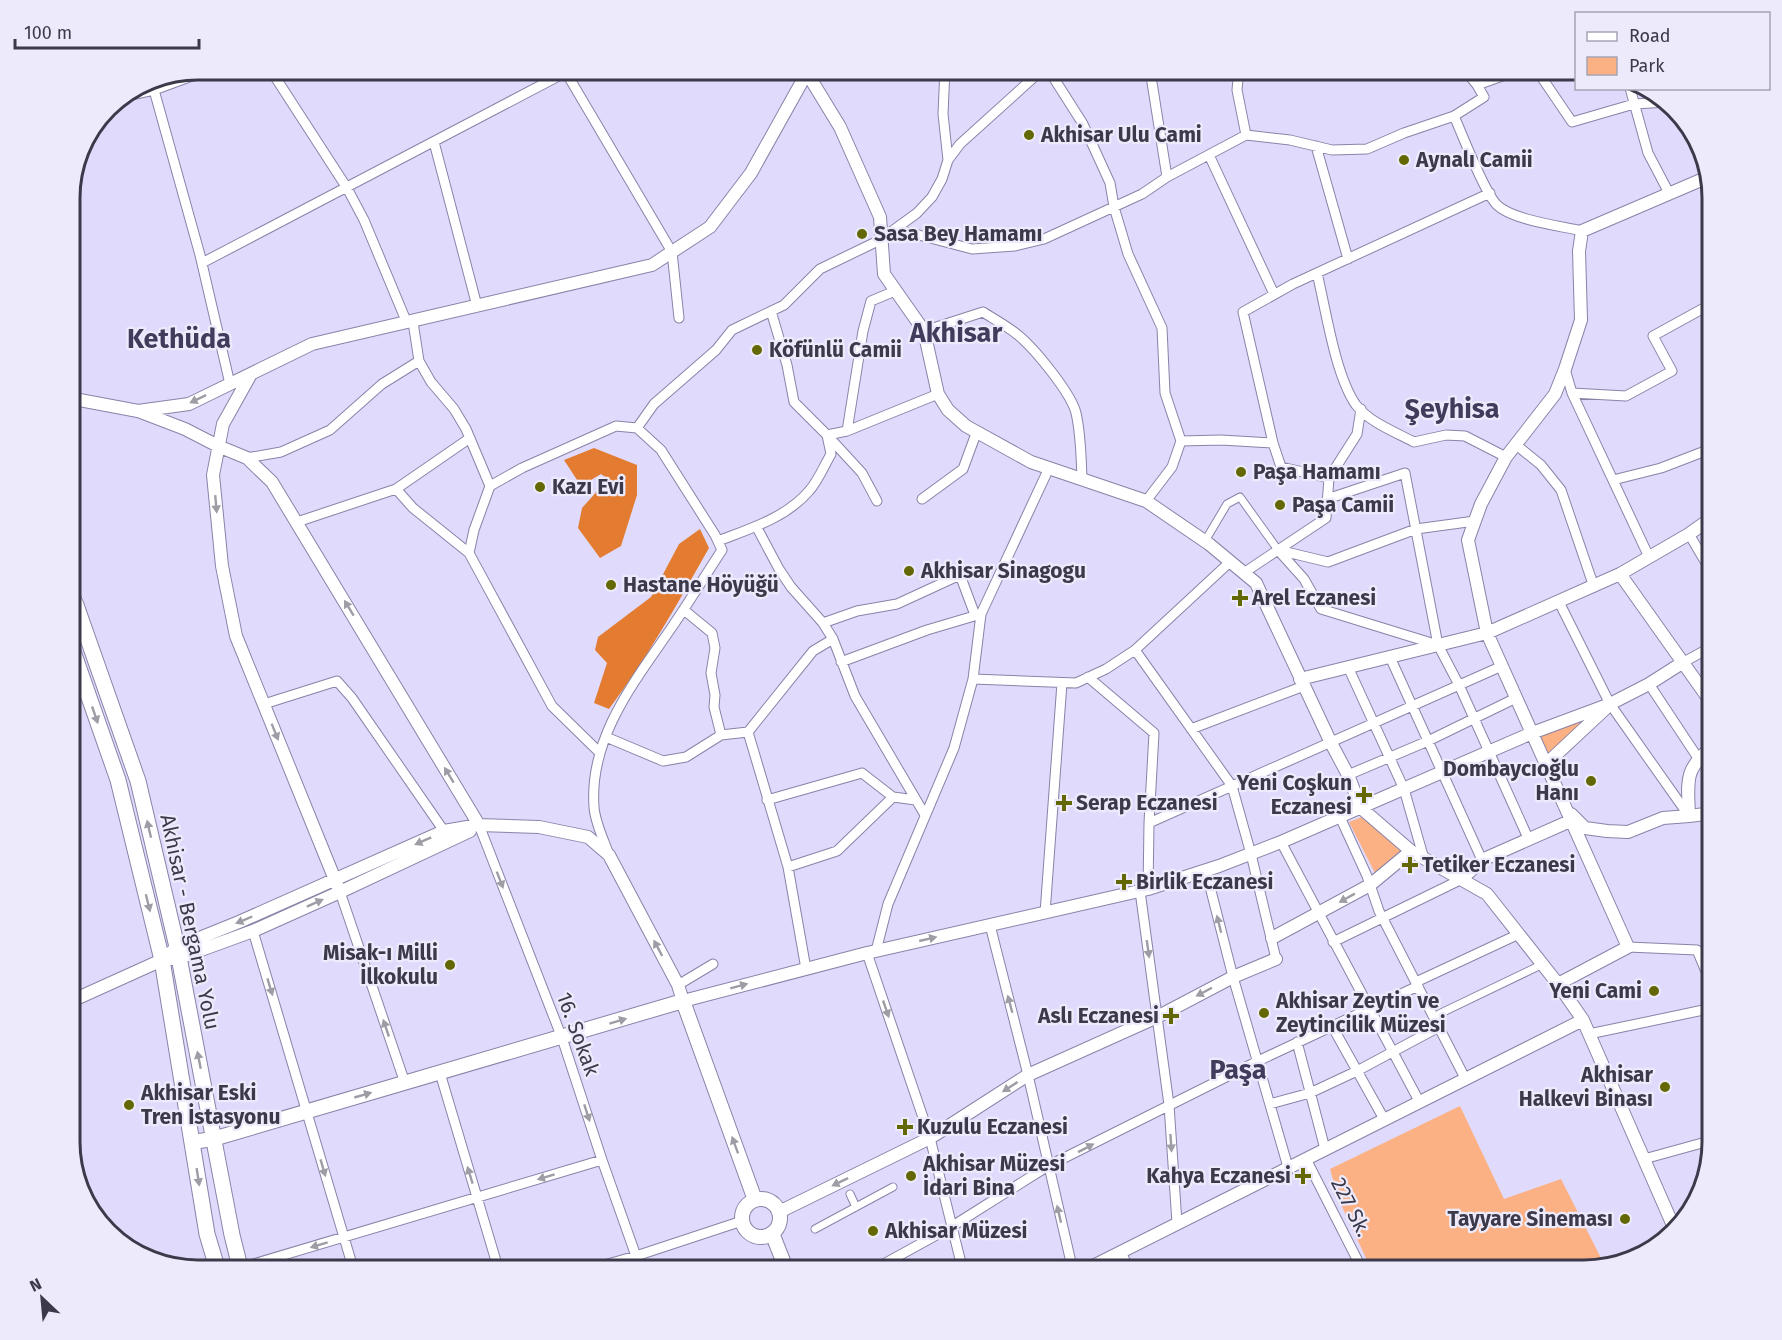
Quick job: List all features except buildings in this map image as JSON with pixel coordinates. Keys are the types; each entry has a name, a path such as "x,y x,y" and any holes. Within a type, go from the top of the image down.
{"main road":[{"name":"Akhisar - Bergama Yolu","path":"80,616 138,781 178,952 231,1235 238,1260"},
{"name":"Akhisar - Bergama Yolu","path":"80,671 118,780 162,960 207,1234 215,1260"},
{"path":"192,1142 307,1112 682,1001 755,1200"},
{"path":"755,1200 767,1200 779,1212 779,1224 772,1233 762,1237 752,1235 747,1231 742,1221 743,1210 755,1200"},
{"path":"772,1233 783,1260"}],"street":[{"path":"277,80 347,188 364,220 410,323 419,361 431,382 454,409 470,438 490,486"},
{"path":"202,263 549,80"},
{"path":"574,80 672,252 679,318"},
{"path":"138,411 189,404 312,344 652,265 710,226 751,173 801,80"},
{"path":"812,80 840,127 880,217 884,274 924,331 938,394 948,410 966,426 1031,462 1146,501 1205,541 1256,583 1348,775 1361,808 1424,859 1487,894 1543,964 1583,1020 1671,1222"},
{"path":"945,80 943,114 948,160"},
{"path":"637,428 654,404 716,350 732,330 784,305 820,269 880,240 917,213 932,197 942,179 948,160 960,144 1031,80"},
{"path":"1055,80 1083,124 1110,183 1114,207 1128,254 1162,328 1165,393 1181,441 1172,467 1146,501"},
{"path":"1152,80 1167,177"},
{"path":"1238,80 1237,90 1246,135"},
{"path":"896,229 972,249 1015,246 1044,239 1142,194 1167,177 1246,135 1290,140 1332,150 1367,149 1404,133 1454,116 1484,97 1473,80"},
{"path":"1477,85 1491,80"},
{"path":"1543,80 1572,122 1634,104 1654,103"},
{"path":"145,92 174,83"},
{"path":"154,90 202,263 230,384"},
{"path":"1630,90 1648,153 1669,193"},
{"path":"1454,116 1497,205 1514,215 1582,231 1701,180"},
{"path":"434,142 477,306"},
{"path":"1316,146 1348,259"},
{"path":"1209,155 1274,294"},
{"path":"1329,478 1281,467 1273,443 1243,312 1317,273 1490,193"},
{"path":"1582,231 1579,251 1581,320 1565,369 1555,394 1506,457 1481,504 1468,540 1487,633 1628,947"},
{"path":"1317,273 1341,373 1357,406 1377,422 1414,442 1446,435 1465,436 1506,457"},
{"path":"847,431 863,331 871,301 895,291"},
{"path":"1572,393 1626,396 1672,371 1653,336 1702,309"},
{"path":"771,311 787,365 794,402 862,473 877,501"},
{"path":"924,331 983,312 1018,335 1060,384 1076,410 1081,444 1082,478"},
{"path":"247,458 281,452 330,430 382,384 419,361"},
{"path":"1565,369 1572,393 1649,557"},
{"path":"251,374 223,424 213,475 222,566 236,636 340,892 405,1083"},
{"path":"827,435 847,431 938,394"},
{"path":"80,400 138,411 184,429 247,458 272,482 479,825"},
{"path":"1245,572 1326,518 1329,478 1357,434 1361,409"},
{"path":"469,553 474,530 490,486 522,468 616,426 637,428 661,450 718,541 722,550 684,610 622,699 599,752 595,769 594,809 609,855 678,985 682,1001 871,952 1144,890 1206,871 1281,842 1532,733 1610,704 1702,652"},
{"path":"922,499 963,469 977,431"},
{"path":"718,541 783,513 810,491 831,454 827,435"},
{"path":"297,522 396,489 470,438"},
{"path":"1181,441 1221,440 1273,443"},
{"path":"1515,444 1541,465 1562,490 1594,586"},
{"path":"1613,480 1661,468 1702,452"},
{"path":"960,1260 930,1138 871,952 888,904 954,748 973,679 978,615 1048,468"},
{"path":"1328,500 1405,473 1438,645 1459,685 1528,838"},
{"path":"396,489 412,508 469,553 552,706 599,752"},
{"path":"1205,541 1227,504 1240,497 1278,550 1304,579 1321,609 1438,645"},
{"path":"1278,550 1328,562 1416,529 1475,521"},
{"path":"1191,729 1302,682 1348,667 1487,633 1620,573 1702,525"},
{"path":"756,526 791,587 824,623 833,639 855,696 925,815"},
{"path":"1689,534 1702,556"},
{"path":"973,679 1076,683 1135,650 1231,561"},
{"path":"1620,573 1702,690"},
{"path":"824,623 857,610 897,604 960,575 978,615"},
{"path":"1559,602 1610,704 1689,816"},
{"path":"684,610 712,633 715,648 711,673 715,695 714,707 721,735"},
{"path":"841,662 927,630 978,615"},
{"path":"606,737 663,761 686,757 721,735 748,732 813,651 833,639"},
{"path":"779,1212 930,1138 1028,1075 1157,1017 1233,977 1276,959 1232,786 1135,650"},
{"path":"1390,657 1482,860"},
{"path":"1149,823 1502,666"},
{"path":"1348,667 1404,789 1424,859"},
{"path":"1088,677 1155,733 1144,890 1168,1105 1177,1223"},
{"path":"264,704 337,681 352,698 444,831"},
{"path":"1045,913 1062,683"},
{"path":"1649,684 1698,758"},
{"path":"1348,775 1428,741 1516,698"},
{"path":"1545,765 1610,704"},
{"path":"748,732 788,867 806,969"},
{"path":"1689,816 1688,779 1692,767 1702,755"},
{"path":"767,800 862,773 893,797 916,800"},
{"path":"788,867 837,850 893,797"},
{"path":"1565,808 1585,828 1606,831 1628,831 1663,818 1702,814"},
{"path":"1340,817 1382,917 1465,1078"},
{"path":"1333,942 1462,879 1482,860 1570,821"},
{"path":"178,952 253,931 456,838 479,825"},
{"path":"80,997 444,831 479,825 539,827 588,837 609,855"},
{"name":"16. Sokak","path":"479,825 562,1038 636,1256"},
{"path":"1281,842 1419,1101"},
{"path":"1272,938 1370,885 1411,850"},
{"path":"1206,871 1233,977 1288,1167"},
{"path":"990,925 1028,1075 1069,1260"},
{"path":"253,931 351,1260"},
{"path":"891,1260 951,1227 1048,1166 1519,934"},
{"path":"1558,984 1628,947 1697,950 1702,962"},
{"path":"678,985 713,964"},
{"path":"1440,1014 1543,964"},
{"path":"1589,1034 1702,1010"},
{"path":"1105,1260 1583,1020"},
{"path":"1332,1026 1384,1119"},
{"path":"1270,1104 1310,1092 1357,1071 1439,1027"},
{"path":"1297,1042 1325,1149"},
{"path":"440,1073 496,1260"},
{"path":"1644,1159 1702,1143"},
{"name":"227 Sk.","path":"1306,1159 1357,1260"},
{"path":"272,1260 602,1160"},
{"path":"815,1229 893,1187"},
{"path":"849,1194 856,1207"},
{"path":"622,1260 742,1221"},
{"path":"1121,1252 1125,1260"}],"green space":[{"path":"1588,716 1549,758 1539,736"},
{"path":"1362,817 1404,852 1376,875 1349,822"},
{"path":"1460,1106 1504,1199 1561,1179 1601,1259 1367,1260 1338,1198 1330,1169"}],"shaded area":[{"path":"594,448 637,465 637,495 621,546 600,558 578,528 582,508 608,479 601,474 581,486 564,460"},
{"path":"700,529 709,548 662,630 609,709 594,703 607,663 595,650 598,637 651,597 679,544"}],"place":[{"name":"Akhisar Ulu Cami","path":"1029,135"},
{"name":"Aynalı Camii","path":"1404,160"},
{"name":"Sasa Bey Hamamı","path":"862,234"},
{"name":"Köfünlü Camii","path":"757,350"},
{"name":"Paşa Hamamı","path":"1241,472"},
{"name":"Kazı Evi","path":"540,487"},
{"name":"Paşa Camii","path":"1280,505"},
{"name":"Akhisar Sinagogu","path":"909,571"},
{"name":"Hastane Höyüğü","path":"611,585"},
{"name":"Arel Eczanesi","path":"1240,598"},
{"name":"Dombaycıoğlu Hanı","path":"1591,781"},
{"name":"Yeni Coşkun Eczanesi","path":"1364,795"},
{"name":"Serap Eczanesi","path":"1064,803"},
{"name":"Tetiker Eczanesi","path":"1410,865"},
{"name":"Birlik Eczanesi","path":"1124,882"},
{"name":"Misak-ı Milli İlkokulu","path":"450,965"},
{"name":"Yeni Cami","path":"1654,991"},
{"name":"Akhisar Zeytin ve Zeytincilik Müzesi","path":"1264,1013"},
{"name":"Aslı Eczanesi","path":"1171,1016"},
{"name":"Akhisar Halkevi Binası","path":"1665,1087"},
{"name":"Akhisar Eski Tren İstasyonu","path":"129,1105"},
{"name":"Kuzulu Eczanesi","path":"905,1127"},
{"name":"Akhisar Müzesi İdari Bina","path":"911,1176"},
{"name":"Kahya Eczanesi","path":"1303,1176"},
{"name":"Tayyare Sineması","path":"1625,1219"},
{"name":"Akhisar Müzesi","path":"873,1231"}],"district":[{"name":"Akhisar","path":"956,333"},
{"name":"Kethüda","path":"179,339"},
{"name":"Şeyhisa","path":"1452,409"},
{"name":"Paşa","path":"1238,1070"}]}
